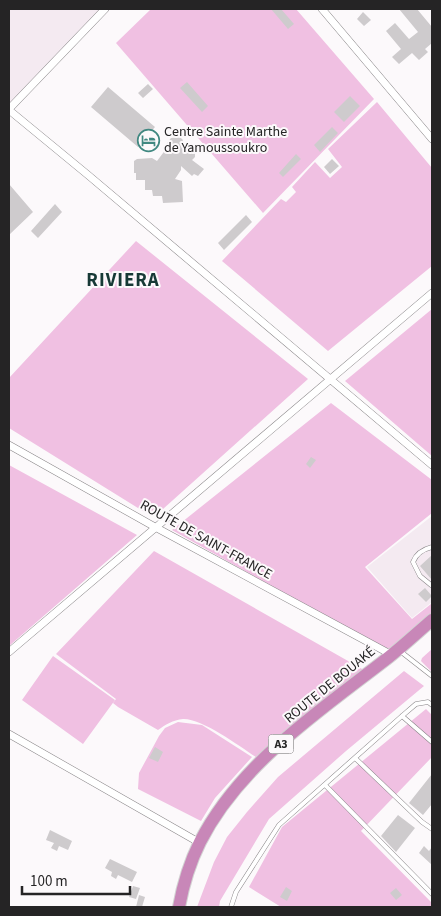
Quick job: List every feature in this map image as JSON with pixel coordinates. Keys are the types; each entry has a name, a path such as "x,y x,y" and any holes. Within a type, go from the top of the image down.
{"highway":[{"name":"ROUTE DE BOUAKÉ","path":"179,907 182,890 200,843 217,813 239,786 264,760 308,720 395,652 432,620"}],"street":[{"path":"105,9 9,109 432,465"},
{"path":"322,9 432,139"},
{"path":"9,652 432,293"},
{"name":"ROUTE DE SAINT-FRANCE","path":"9,445 155,527 395,652"},
{"path":"9,734 200,843"}],"lane":[{"path":"432,547 415,557 413,562 420,576 432,586"},
{"path":"395,652 432,676"},
{"path":"231,907 236,892 279,825 416,704 428,702 432,705"},
{"path":"402,716 432,742"},
{"path":"355,758 422,822 432,829"},
{"path":"325,785 432,894"}],"shaded area":[{"path":"9,9 104,9 9,106"},
{"path":"151,9 296,9 374,99 263,213 116,43"},
{"path":"377,102 432,168 432,266 328,351 222,261 281,199 286,202 296,192 292,187 315,162 330,178 342,167 328,149"},
{"path":"136,241 308,379 163,509 146,513 9,428 9,378"},
{"path":"432,309 432,456 345,381"},
{"path":"331,403 432,480 432,513 365,567 412,619 432,605 432,618 392,654 172,530"},
{"path":"9,465 137,535 9,646"},
{"path":"432,516 432,602 412,618 367,567"},
{"path":"154,551 364,670 259,759 222,734 191,720 176,720 158,730 118,707 113,703 116,699 56,654"},
{"path":"432,649 432,672 421,661"},
{"path":"53,656 115,700 83,744 22,700"},
{"path":"404,671 424,686 269,819 220,901 219,907 197,907 214,862 227,837 247,812 278,777"},
{"path":"426,709 432,715 432,757 361,831 432,903 432,907 281,907 249,887 282,827"},
{"path":"178,722 202,725 252,757 215,798 201,821 138,789 139,773 159,736 165,728"}],"building":[{"path":"271,9 281,9 294,24 288,29"},
{"path":"399,9 417,9 432,27 432,43 425,49 428,52 419,60 412,53 399,64 392,57 401,49 386,31 395,23 409,39 418,32"},
{"path":"363,12 371,20 364,26 357,19"},
{"path":"187,82 208,106 202,112 180,88"},
{"path":"148,84 153,89 143,98 138,93"},
{"path":"108,87 155,127 138,147 91,107"},
{"path":"350,96 360,106 344,122 334,112"},
{"path":"332,127 338,133 320,152 314,145"},
{"path":"180,137 183,140 182,142 195,150 195,157 192,160 204,169 198,176 194,174 192,176 181,166 181,170 175,179 182,181 183,202 163,203 162,196 153,196 152,190 145,190 145,180 136,180 134,161 152,158 157,161 171,138"},
{"path":"296,154 301,159 283,177 279,173"},
{"path":"332,159 339,166 330,174 324,167"},
{"path":"9,184 33,212 9,235"},
{"path":"55,204 62,212 38,238 31,231"},
{"path":"246,215 252,222 224,250 218,243"},
{"path":"311,457 316,460 310,468 306,464"},
{"path":"432,555 432,580 420,566"},
{"path":"425,588 432,596 426,602 418,594"},
{"path":"155,747 163,752 158,762 149,758"},
{"path":"432,774 432,804 423,815 409,803"},
{"path":"398,815 415,828 396,852 381,836"},
{"path":"50,830 72,841 68,850 59,846 57,851 51,848 54,843 46,840"},
{"path":"424,846 429,851 432,847 432,865 419,853"},
{"path":"110,859 137,872 132,882 118,875 116,879 111,876 112,872 105,868"},
{"path":"133,886 140,888 136,899 129,897"},
{"path":"286,887 292,891 287,901 280,897"},
{"path":"396,888 402,895 396,900 390,893"},
{"path":"139,895 145,897 142,907 136,907"}],"place":[{"name":"Centre Sainte Marthe de Yamoussoukro","path":"148,140"}],"district":[{"name":"RIVIERA","path":"123,280"}]}
